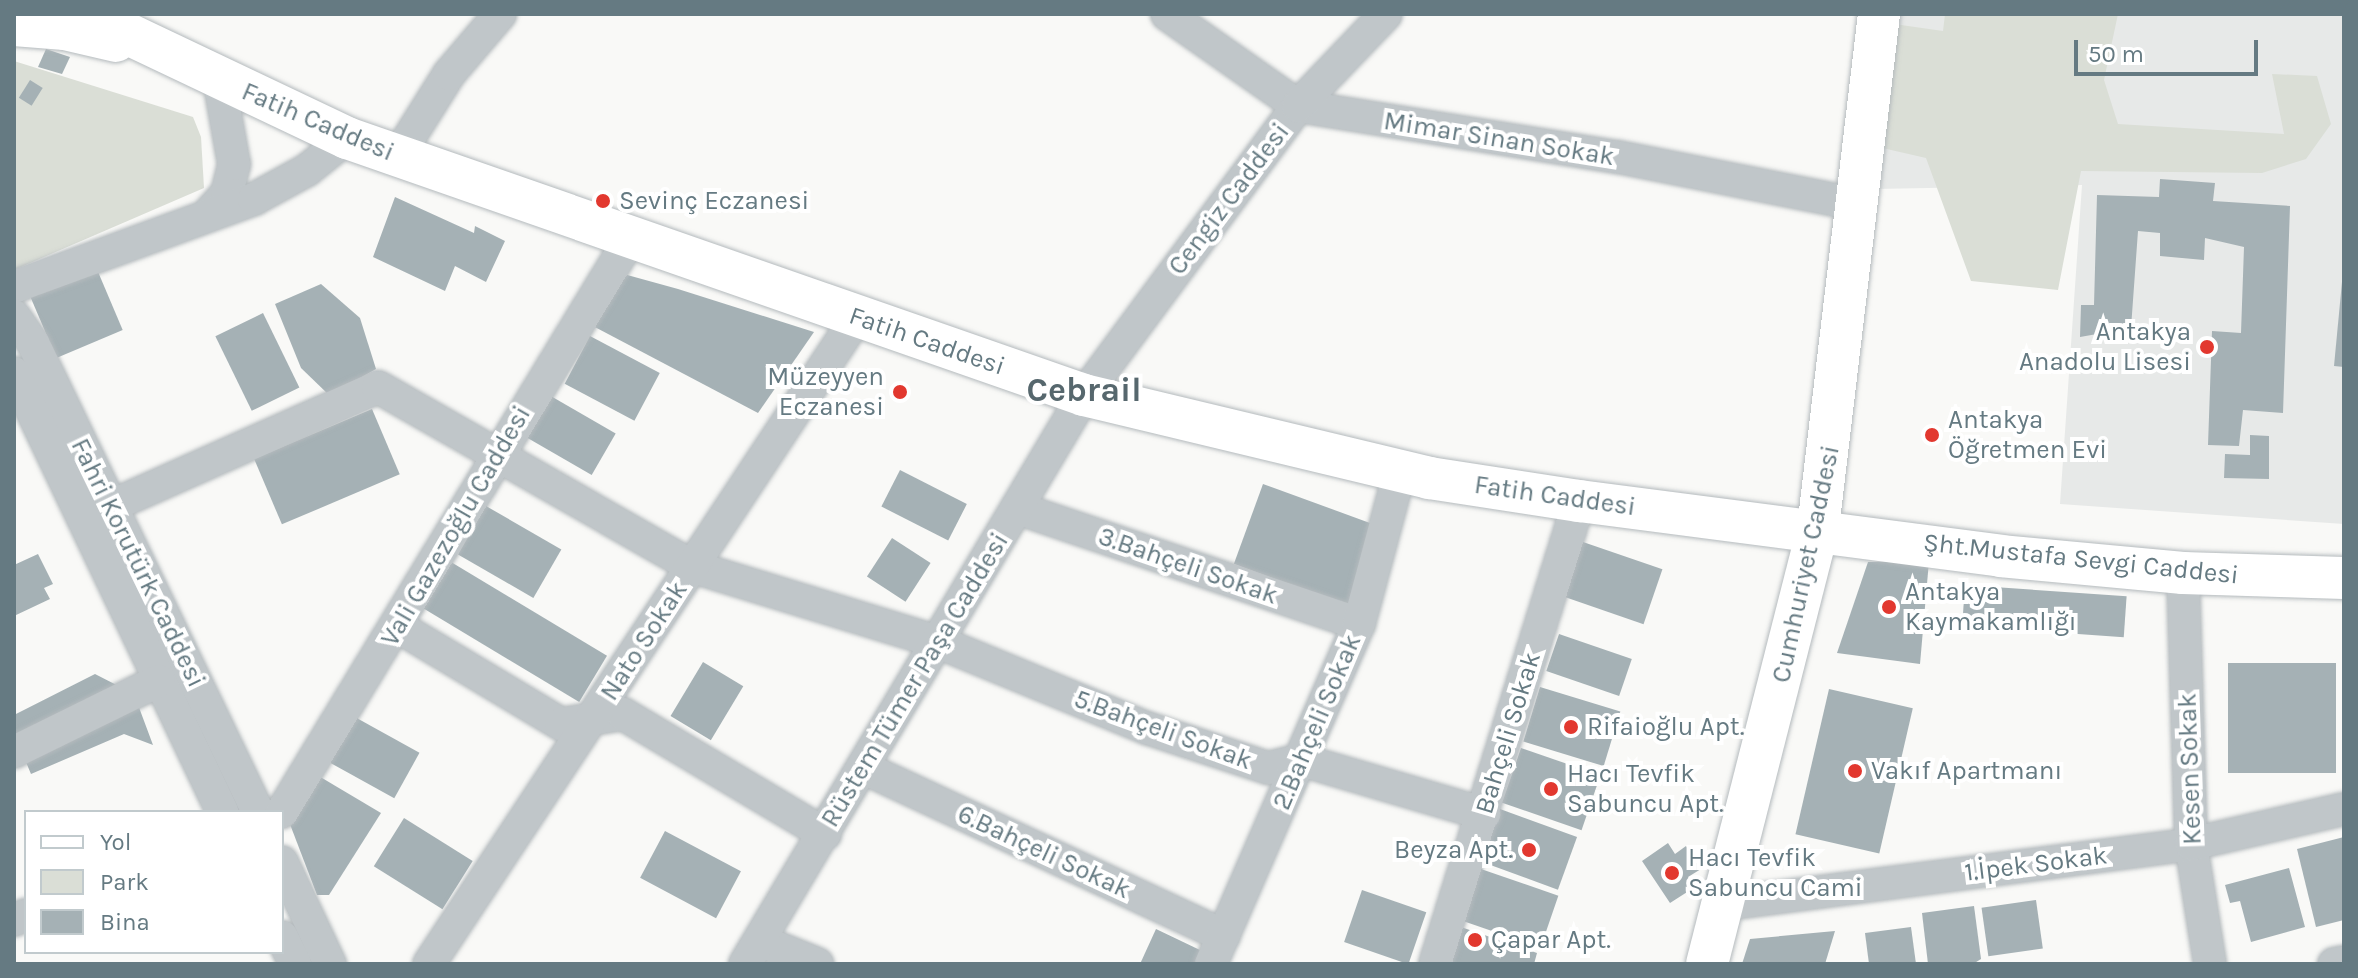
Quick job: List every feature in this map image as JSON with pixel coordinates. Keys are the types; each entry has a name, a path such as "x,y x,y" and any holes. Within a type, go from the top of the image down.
{"main road":[{"name":"Fatih Caddesi","path":"86,14 219,80 347,138 1084,395 1400,471 1579,501 1818,528"},
{"name":"Cumhuriyet Caddesi","path":"1707,964 1725,904 1818,528 1832,444 1879,14"},
{"name":"Fatih Caddesi","path":"14,25 65,29 163,53"},
{"name":"Şht.Mustafa Sevgi Caddesi","path":"1818,528 2000,556 2183,573 2344,578"}],"street":[{"path":"397,157 449,74 500,14"},
{"name":"Mimar Sinan Sokak","path":"1167,14 1298,106 1618,157 1856,204"},
{"name":"Cengiz Caddesi","path":"1084,395 1298,106 1386,14"},
{"path":"210,212 227,193 234,164 219,80"},
{"path":"14,287 210,212 254,199 294,177 347,138"},
{"name":"Vali Gazezoğlu Caddesi","path":"283,810 397,626 497,452 630,239"},
{"name":"Fahri Korutürk Caddesi","path":"14,316 33,343 257,810"},
{"name":"Nato Sokak","path":"429,964 857,317"},
{"name":"Fahri Korutürk Caddesi","path":"14,373 221,810"},
{"name":"5.Bahçeli Sokak","path":"111,506 378,387 497,452 693,567 938,642 1147,728 1268,768 1301,760 1484,814"},
{"name":"Rüstem Tümer Paşa Caddesi","path":"753,952 1084,395"},
{"name":"2.Bahçeli Sokak","path":"1218,950 1359,624 1400,471"},
{"name":"Bahçeli Sokak","path":"1435,964 1579,501"},
{"name":"3.Bahçeli Sokak","path":"1017,508 1359,624"},
{"name":"Kesen Sokak","path":"2183,573 2191,844 2210,964"},
{"path":"397,626 561,724 623,714 825,834"},
{"path":"14,752 158,681"},
{"name":"6.Bahçeli Sokak","path":"864,768 1218,950"},
{"name":"1.İpek Sokak","path":"1725,904 2191,844 2344,809"},
{"path":"284,866 330,964"},
{"path":"753,952 817,964"},
{"path":"2334,964 2344,962"}],"shaded area":[{"name":"Antakya Anadolu Lisesi","path":"1897,14 2344,14 2344,524 2060,504 2082,185 1875,189"}],"green space":[{"path":"1945,14 2118,14 2104,80 2118,124 2284,134 2272,74 2317,76 2331,124 2306,159 2262,173 2081,171 2058,290 1971,281 1926,158 1878,147 1894,24 1943,31"},
{"path":"14,61 193,117 201,137 204,188 14,270"}],"building":[{"path":"46,49 70,57 62,74 38,67"},
{"path":"30,80 43,88 32,106 19,98"},
{"path":"2160,179 2215,183 2213,201 2290,206 2283,413 2243,410 2239,446 2208,445 2212,331 2241,333 2244,247 2205,238 2204,260 2160,256 2160,233 2138,231 2131,328 2080,337 2081,305 2094,305 2097,195 2159,197"},
{"path":"395,197 474,233 475,226 505,241 486,282 455,266 445,291 373,257"},
{"path":"93,260 123,330 56,358 27,288"},
{"path":"620,273 814,332 758,413 591,325"},
{"path":"2344,282 2344,367 2334,366"},
{"path":"321,284 360,318 376,369 329,395 301,368 275,304"},
{"path":"263,313 299,388 252,411 215,336"},
{"path":"590,336 660,373 634,421 565,384"},
{"path":"549,395 616,433 592,475 525,437"},
{"path":"372,409 400,474 282,524 254,459"},
{"path":"2250,435 2269,436 2269,479 2224,478 2225,454 2250,455"},
{"path":"900,470 967,504 948,541 881,507"},
{"path":"1263,484 1377,525 1348,605 1234,564"},
{"path":"486,506 561,550 533,598 458,554"},
{"path":"892,538 931,563 906,602 867,577"},
{"path":"1583,542 1662,569 1644,624 1564,597"},
{"path":"38,554 53,584 44,588 50,599 14,616 14,565"},
{"name":"Antakya Kaymakamlığı","path":"1929,561 1920,664 1837,653 1868,562"},
{"path":"451,562 607,656 579,702 423,608"},
{"path":"1965,585 2127,596 2124,637 1962,626"},
{"path":"1559,634 1632,659 1619,696 1546,671"},
{"path":"703,662 743,686 711,740 671,716"},
{"path":"2228,663 2336,663 2336,773 2228,773"},
{"path":"95,674 134,694 153,745 124,734 31,774 14,734 14,715"},
{"name":"Rifaioğlu Apt.","path":"1540,687 1620,712 1604,766 1523,742"},
{"name":"Vakıf Apartmanı","path":"1829,689 1913,708 1879,854 1795,834"},
{"path":"353,716 419,753 394,798 328,761"},
{"name":"Hacı Tevfik Sabuncu Apt.","path":"1521,748 1600,775 1582,830 1502,803"},
{"path":"317,775 381,813 329,895 317,895 288,819"},
{"name":"Beyza Apt.","path":"1500,809 1577,837 1558,890 1481,862"},
{"path":"404,818 473,861 442,909 374,866"},
{"path":"665,831 741,871 716,918 640,878"},
{"path":"2344,837 2344,920 2316,927 2297,849"},
{"name":"Hacı Tevfik Sabuncu Cami","path":"1668,843 1675,854 1686,846 1701,869 1688,877 1695,887 1670,903 1642,861"},
{"path":"1478,868 1558,896 1540,948 1460,920"},
{"path":"2289,868 2305,927 2251,942 2240,901 2230,903 2225,885"},
{"path":"1362,890 1426,912 1408,964 1344,942"},
{"path":"2036,900 2043,949 1988,956 1982,908"},
{"path":"1974,906 1981,959 1973,964 1928,964 1922,913"},
{"name":"Çapar Apt.","path":"1458,926 1537,953 1534,964 1445,964"},
{"path":"1911,927 1916,964 1869,964 1865,933"},
{"path":"1156,929 1202,951 1195,964 1140,964"},
{"path":"1835,931 1825,964 1742,964 1750,939"}],"place":[{"name":"Sevinç Eczanesi","path":"603,201"},
{"name":"Antakya Anadolu Lisesi","path":"2207,347"},
{"name":"Müzeyyen Eczanesi","path":"900,392"},
{"name":"Antakya Öğretmen Evi","path":"1932,435"},
{"name":"Antakya Kaymakamlığı","path":"1889,607"},
{"name":"Rifaioğlu Apt.","path":"1571,727"},
{"name":"Vakıf Apartmanı","path":"1855,771"},
{"name":"Hacı Tevfik Sabuncu Apt.","path":"1551,789"},
{"name":"Beyza Apt.","path":"1529,850"},
{"name":"Hacı Tevfik Sabuncu Cami","path":"1672,873"},
{"name":"Çapar Apt.","path":"1475,940"}],"district":[{"name":"Cebrail","path":"1084,391"}]}
